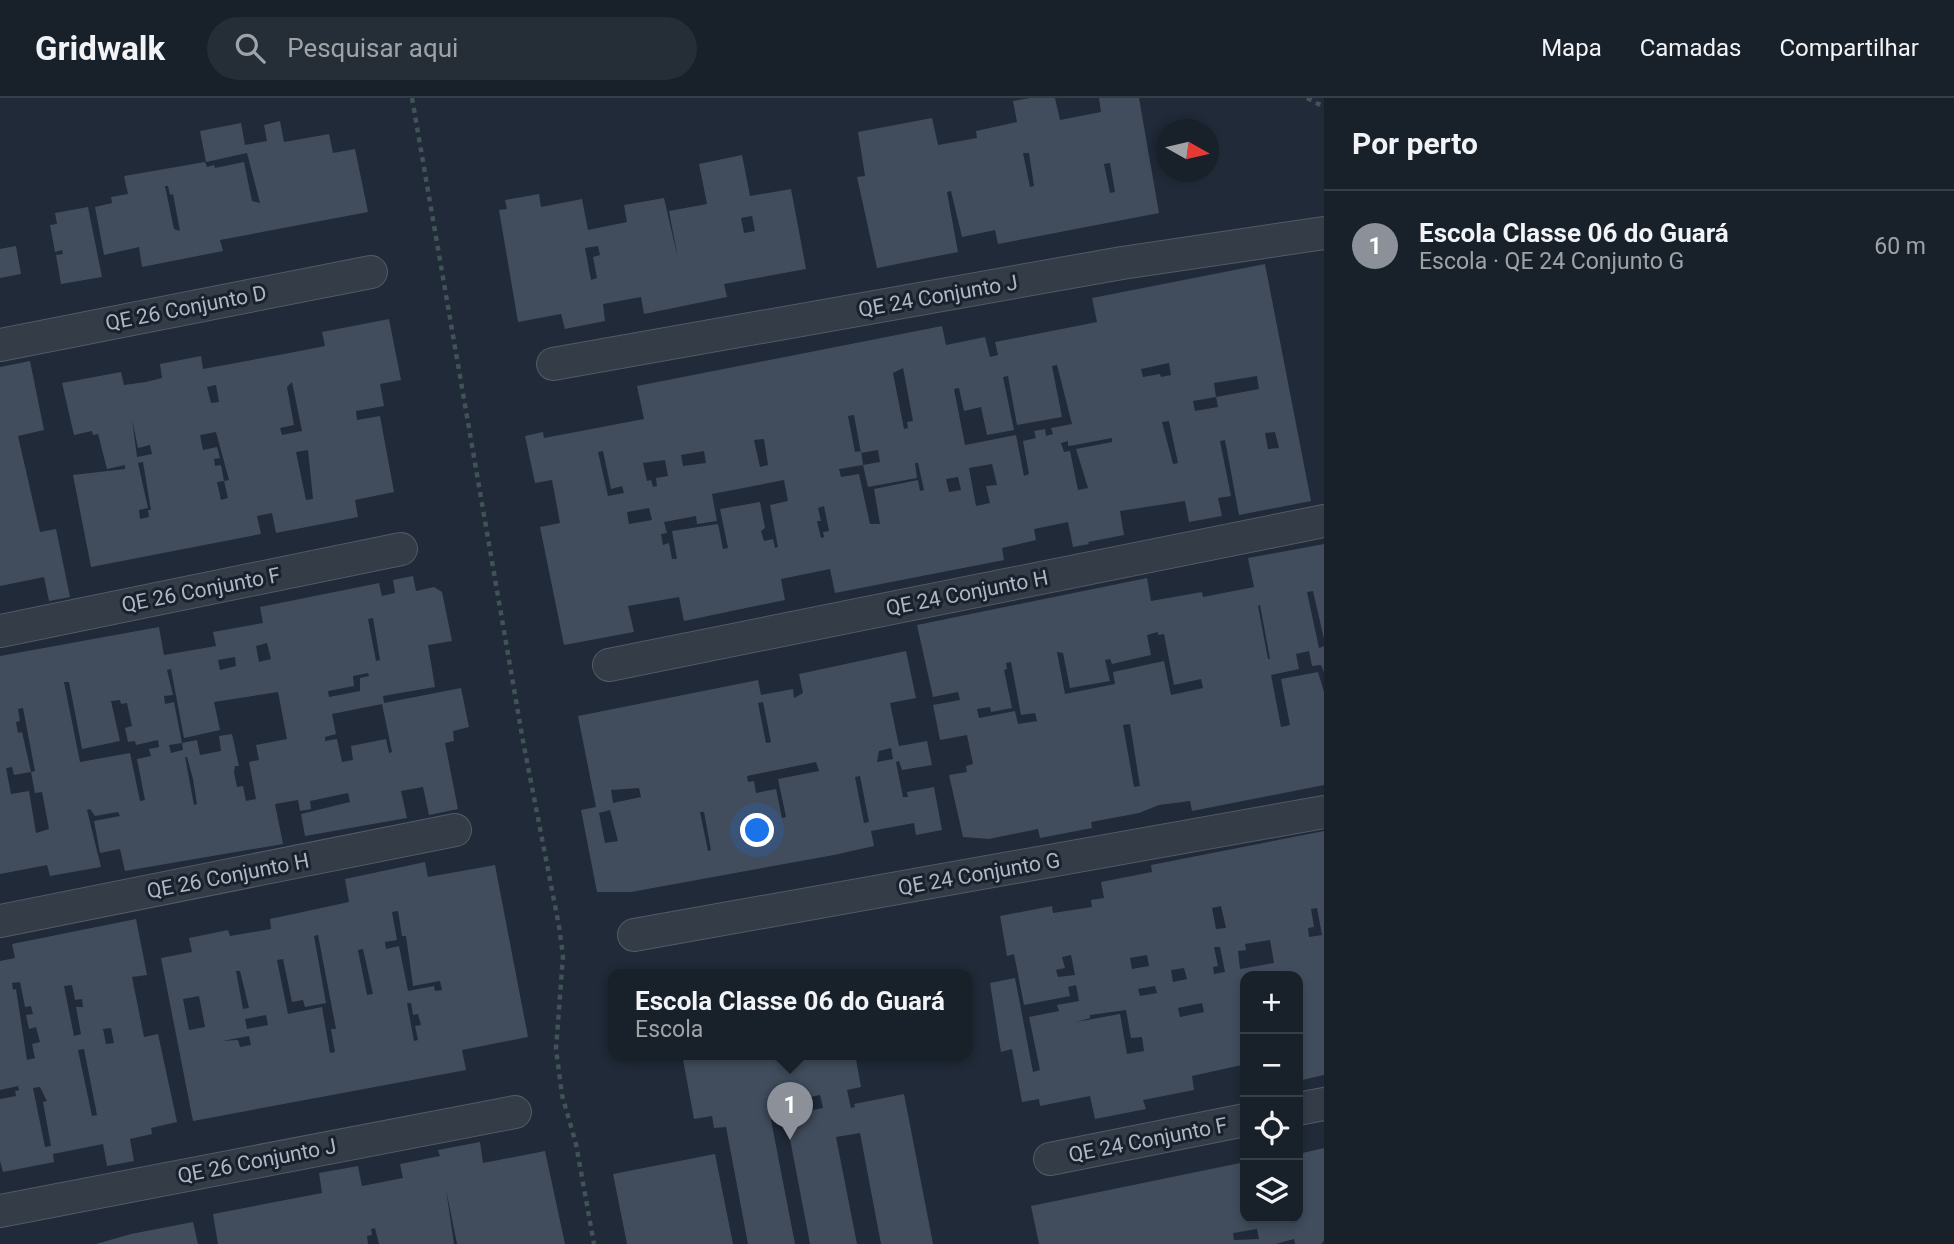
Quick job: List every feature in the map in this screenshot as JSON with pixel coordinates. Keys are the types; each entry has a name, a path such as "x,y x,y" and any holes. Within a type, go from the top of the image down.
{"street":[{"name":"QE 24 Conjunto J","path":"553,364 1122,263 1324,233"},
{"name":"QE 26 Conjunto D","path":"0,345 371,272"},
{"name":"QE 24 Conjunto H","path":"609,665 1324,522"},
{"name":"QE 26 Conjunto F","path":"0,631 401,549"},
{"name":"QE 24 Conjunto G","path":"634,935 1324,812"},
{"name":"QE 26 Conjunto H","path":"0,921 456,830"},
{"path":"1303,1108 1324,1104"},
{"name":"QE 26 Conjunto J","path":"0,1211 515,1112"},
{"name":"QE 24 Conjunto F","path":"1050,1159 1240,1121"}],"path":[{"path":"412,98 515,700 559,926 563,956 556,1049 562,1095 576,1144 594,1244"},
{"path":"1307,98 1324,107"}],"building":[{"path":"1055,98 1060,120 1101,112 1099,98 1139,98 1159,213 998,244 995,230 962,237 951,191 947,192 958,252 877,268 857,177 865,176 858,132 932,118 938,145 977,138 976,131 1017,122 1013,101","holes":["1023,153 1029,153 1034,186 1030,187","1110,163 1115,192 1110,193 1104,164"]},
{"path":"280,121 284,142 329,134 333,153 355,149 368,212 220,240 223,251 142,267 139,247 104,255 95,207 112,203 111,197 128,194 124,176 205,162 207,167 214,165 215,168 244,162 252,201 260,203 247,153 206,162 200,131 241,123 245,145 267,141 264,125","holes":["165,186 168,186 170,195 173,194 180,231 174,229"]},
{"path":"742,155 750,196 791,189 806,269 724,284 727,297 644,314 641,297 603,304 605,321 565,329 561,314 518,322 499,210 507,209 505,200 539,194 541,207 582,199 588,230 627,222 624,205 664,198 678,259 669,211 707,204 699,164","holes":["752,216 755,231 744,233 741,218","598,246 600,255 593,257 597,278 591,280 585,248"]},
{"path":"88,207 102,277 61,284 56,255 63,254 62,250 55,252 50,225 57,224 55,213"},
{"path":"16,246 21,274 0,278 0,249"},
{"path":"1265,264 1311,501 1239,515 1225,440 1220,441 1231,496 1218,498 1222,516 1189,522 1185,501 1120,511 1124,535 1088,542 1089,544 1073,547 1068,522 1034,529 1036,540 1002,548 1004,560 835,593 830,569 781,579 785,600 684,621 679,597 628,606 634,632 564,645 540,527 560,523 552,480 535,483 525,436 543,432 544,438 644,419 637,386 942,326 946,345 985,337 990,357 998,355 995,342 1097,322 1092,298","holes":["1169,363 1171,375 1161,377 1160,374 1143,377 1141,369","1057,365 1072,424 1051,428 1053,434 1046,436 1045,429 1034,431 1036,438 1023,441 1029,474 1024,476 1016,435 965,445 954,389 959,388 964,411 981,407 987,435 1014,430 1003,377 1008,376 1017,425 1062,417 1052,366","903,368 913,421 907,422 908,428 904,429 893,373","1257,376 1259,389 1216,397 1214,383","1216,397 1218,407 1195,411 1193,401","854,415 861,451 855,452 848,416","1169,421 1178,463 1173,464 1162,422","1275,432 1279,448 1268,449 1265,433","1112,438 1112,442 1076,449 1088,488 1078,490 1070,451 1064,452 1061,443 1068,441 1068,446","764,439 768,465 760,467 754,440","878,450 880,462 863,465 861,453","603,451 611,489 622,486 624,493 608,496 598,452","704,451 706,463 683,466 681,455","665,460 668,476 656,478 657,486 653,487 651,480 647,481 643,463","915,463 918,463 924,490 920,491 918,480 874,489 880,524 870,524 859,474 841,477 839,469 863,465 868,487 917,478","992,464 997,485 986,486 990,503 976,506 969,468","958,477 961,490 949,492 946,479","784,480 788,501 770,505 778,547 775,548 773,539 764,541 761,531 765,528 760,502 720,509 728,548 723,549 718,524 672,531 677,559 672,559 669,543 663,545 661,534 667,533 664,522 696,516 697,524 717,521 712,494","824,506 829,531 823,532 824,537 821,538 817,521 821,521 818,508","649,508 652,520 629,524 627,512"]},
{"path":"389,319 401,380 380,384 384,406 356,411 357,420 380,416 394,492 355,500 358,517 276,533 272,513 257,516 261,534 91,567 73,475 125,469 125,465 107,469 98,434 93,435 92,431 74,435 62,383 121,372 124,385 146,382 162,378 160,364 201,356 203,369 325,346 322,332","holes":["292,382 302,431 282,435 280,428 294,425 287,387","216,385 219,402 211,403 207,387","132,419 138,448 150,445 152,454 137,457","216,432 229,480 224,481 221,465 215,466 214,459 220,458 217,447 203,450 200,435","308,450 313,499 306,500 296,452","143,462 151,510 148,510 149,517 140,519 139,510 148,508 138,463","224,481 228,498 221,500 217,482"]},
{"path":"30,361 44,430 18,436 40,532 56,529 70,597 49,601 44,577 0,586 0,367"},
{"path":"1324,544 1324,639 1313,591 1307,592 1319,648 1324,646 1324,672 1321,665 1312,666 1309,651 1296,654 1299,669 1271,675 1281,727 1290,725 1281,679 1318,672 1324,692 1324,785 1192,811 1190,801 1159,805 1139,813 1091,822 1092,828 1040,838 1038,829 989,839 963,837 949,775 967,772 966,766 973,764 967,735 940,740 933,705 960,700 958,692 933,697 917,625 1147,578 1151,601 1202,592 1203,597 1254,587 1248,558","holes":["1260,605 1270,659 1268,659 1258,606","1158,632 1158,635 1164,634 1174,685 1201,679 1203,688 1171,695 1164,661 1113,672 1115,684 1065,694 1057,652 1063,653 1070,688 1110,681 1105,660 1110,659 1112,664 1151,655 1147,635","1011,662 1021,715 1035,713 1037,721 1018,724 1015,711 979,718 977,709 990,707 991,712 1012,708 1004,670 1007,669 1006,663","1130,724 1140,786 1134,787 1123,725"]},
{"path":"413,576 416,591 434,587 442,592 452,641 428,645 435,687 383,696 384,703 461,688 469,727 453,731 454,741 445,743 458,809 429,815 423,787 401,791 407,818 305,836 301,814 350,802 348,793 310,801 311,809 300,811 298,800 275,804 283,844 125,871 120,849 100,853 94,821 120,816 118,812 95,816 90,809 87,810 101,867 50,876 47,865 0,874 0,656 159,627 164,655 216,646 213,632 263,623 260,607 379,583 382,596 395,593 393,580","holes":["373,618 380,660 376,661 368,619","267,643 271,659 259,662 256,646","235,657 236,666 220,670 218,660","171,669 184,738 220,730 214,702 278,692 287,739 256,745 259,760 249,762 256,799 246,801 243,786 237,787 234,772 235,766 239,766 232,734 219,736 221,751 200,755 197,740 182,743 174,702 165,704 164,696 173,695 167,670","368,673 369,676 360,678 360,691 329,697 328,691 354,686 353,676","64,682 69,682 82,749 120,741 111,701 120,700 121,704 127,703 132,726 125,728 128,742 135,741 136,745 158,740 159,747 149,749 151,756 137,759 145,800 140,801 130,753 80,762","382,704 392,752 389,753 386,739 351,746 353,760 342,762 337,739 325,741 325,737 336,734 332,714","23,708 35,771 31,772 22,732 18,733 16,722 20,721 18,709","182,743 183,750 171,753 169,745","185,757 193,779 197,804 194,805","12,767 14,775 31,772 35,793 42,792 49,829 36,833 29,791 11,794 6,768"]},
{"path":"906,651 916,698 890,703 899,746 927,741 932,765 902,770 899,761 896,762 903,797 908,797 907,792 934,787 942,830 916,835 914,823 871,831 874,846 834,855 631,892 597,892 581,810 596,807 578,716 758,680 761,695 793,689 794,698 803,693 799,674","holes":["763,702 771,742 766,743 758,703","891,748 893,759 877,762 879,751","816,762 819,771 778,779 786,817 782,818 776,789 756,793 754,781 748,782 747,776","860,776 869,822 864,823 855,777","639,788 641,797 613,803 611,790","610,810 618,841 605,843 599,813","700,812 704,812 711,850 708,851"]},
{"path":"1324,831 1324,1075 1303,1080 1303,971 1240,971 1240,1065 1192,1076 1194,1090 1143,1100 1146,1109 1095,1119 1090,1096 1040,1106 1039,1099 1022,1102 1012,1049 1001,1052 990,983 1015,978 1033,1072 1040,1070 1029,1017 1059,1011 1057,1005 1079,1001 1076,985 1068,987 1070,996 1024,1005 1014,954 1007,956 1000,916 1052,906 1053,913 1092,907 1091,900 1104,898 1101,882 1152,872 1151,865","holes":["1221,906 1226,928 1216,929 1212,908","1317,908 1322,935 1309,937 1308,928 1314,927 1311,909","1270,940 1274,963 1240,969 1238,951 1246,950 1245,944","1214,947 1220,947 1225,972 1214,974 1213,967 1218,966","1071,955 1075,975 1058,977 1056,970 1065,968 1062,957","1147,955 1149,966 1132,969 1130,958","1184,968 1187,979 1173,982 1171,970","1155,986 1157,993 1140,996 1138,989","1202,1003 1204,1012 1180,1017 1178,1008","1126,1010 1131,1038 1142,1037 1144,1051 1127,1054 1120,1014 1076,1022 1090,1018 1090,1015"]},
{"path":"425,862 428,877 495,865 528,1037 462,1050 466,1070 193,1121 161,958 192,952 189,938 228,930 230,936 271,929 270,919 349,902 345,879","holes":["398,911 402,936 406,936 413,986 440,981 442,990 435,991 434,986 408,991 399,946 386,949 385,942 397,940 392,912","318,935 336,1029 331,1029 335,1052 330,1053 322,1007 288,1014 277,960 283,959 292,1002 303,1000 305,1007 326,1003 314,936","363,949 373,994 367,995 358,950","236,971 240,971 249,1008 243,1009","199,996 205,1027 189,1030 183,999","407,1003 411,1003 413,1015 418,1014 421,1025 415,1026 418,1040 414,1041","266,1015 268,1025 247,1029 245,1019","249,1036 251,1045 240,1047 238,1040 222,1041"]},
{"path":"136,919 147,975 132,977 144,1037 158,1034 177,1122 151,1128 152,1134 130,1139 134,1161 107,1166 103,1144 53,1154 54,1162 3,1172 0,1161 0,1099 16,1096 15,1091 19,1090 18,1086 0,1090 0,961 15,958 12,944","holes":["20,982 25,1007 31,1006 33,1014 26,1015 29,1029 36,1027 40,1042 32,1044 35,1058 27,1060 16,989 13,990 12,983","72,985 75,1000 82,999 83,1007 76,1007 81,1034 74,1036 64,986","111,1028 114,1043 106,1044 103,1029","84,1049 97,1115 92,1116 78,1050","40,1087 47,1101 43,1102 51,1146 45,1147 33,1088"]},
{"path":"683,1060 856,1060 861,1087 847,1090 851,1108 855,1107 854,1104 904,1094 933,1244 881,1244 860,1133 836,1137 857,1244 810,1244 786,1118 771,1120 795,1244 748,1244 726,1127 714,1128 712,1116 694,1119","holes":["820,1095 823,1108 798,1113 795,1100"]},
{"path":"480,1142 483,1163 545,1151 565,1244 457,1244 446,1189 454,1244 379,1244 375,1228 371,1229 372,1235 367,1236 368,1244 218,1244 213,1214 322,1193 319,1173 358,1166 362,1186 403,1178 400,1164 440,1156 438,1150"},
{"path":"1324,1148 1324,1241 1321,1244 1295,1244 1294,1239 1276,1244 1039,1244 1031,1206 1240,1163 1240,1223 1303,1223 1303,1153","holes":["1257,1229 1259,1239 1234,1240 1233,1233"]},
{"path":"715,1154 733,1244 627,1244 613,1174"},
{"path":"193,1222 198,1244 96,1244 131,1234"}],"place":[{"name":"Escola Classe 06 do Guará","path":"790,1140"}]}
